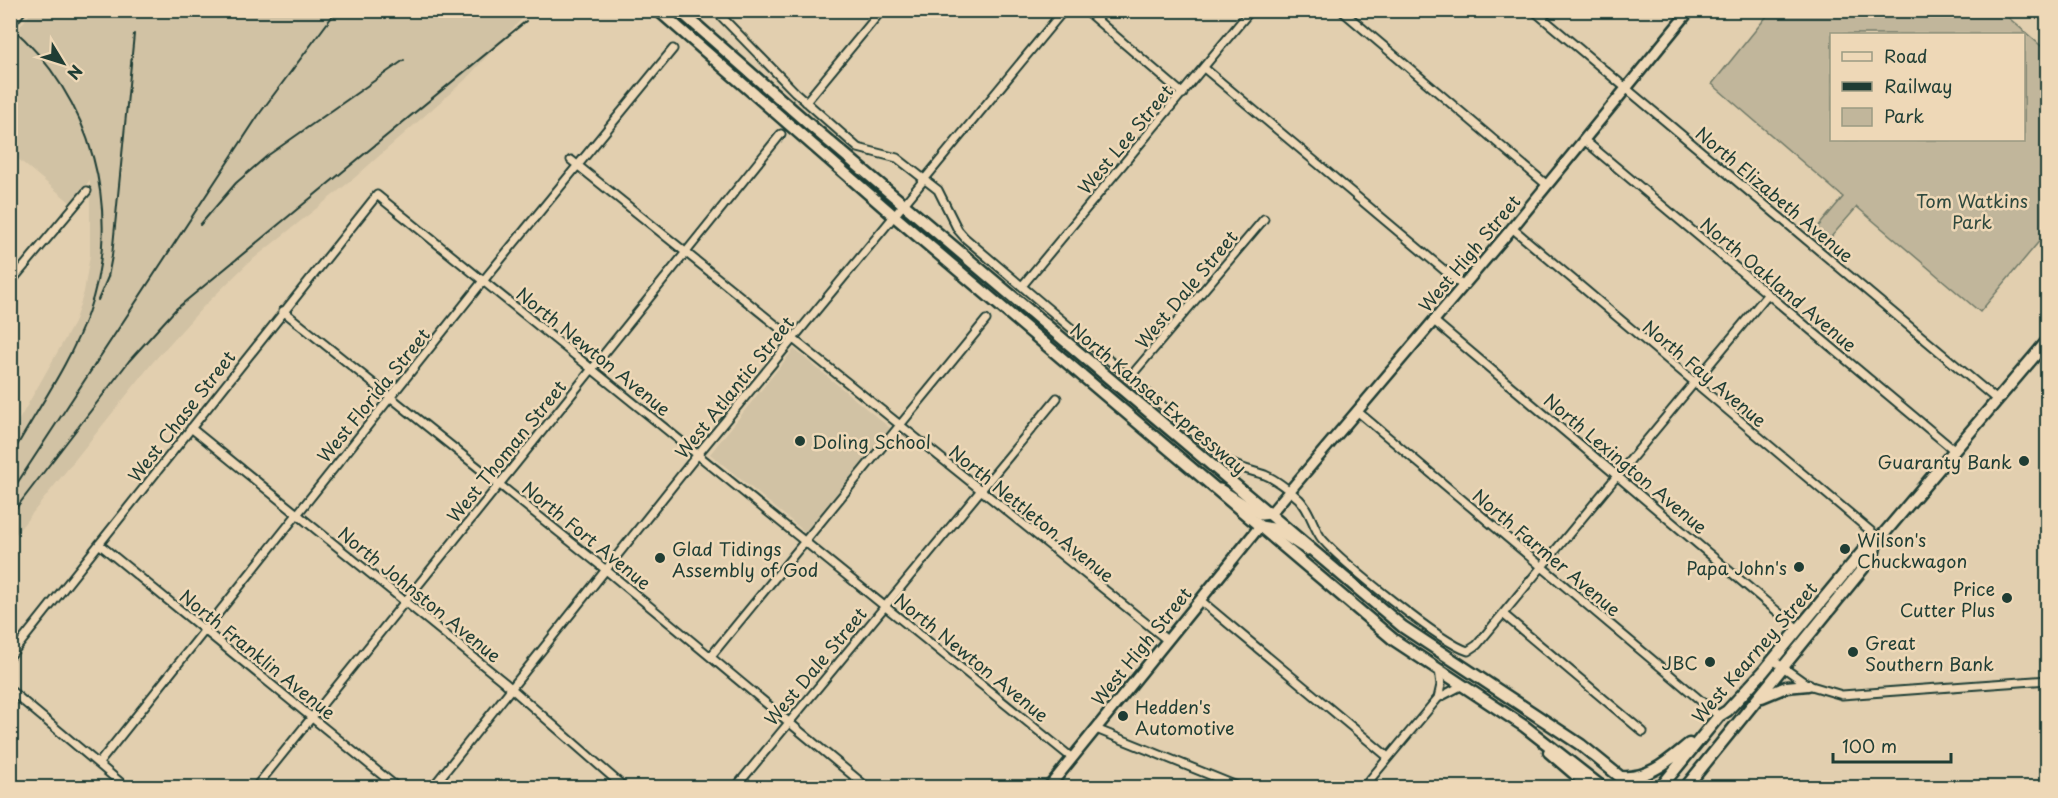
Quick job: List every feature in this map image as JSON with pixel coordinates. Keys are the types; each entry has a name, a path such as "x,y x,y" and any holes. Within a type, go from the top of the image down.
{"main road":[{"name":"North Kansas Expressway","path":"658,10 893,215 1394,640 1524,726 1603,788"},
{"name":"North Kansas Expressway","path":"679,10 1403,627 1581,745 1635,788"},
{"name":"West Kearney Street","path":"1660,788 1710,726 1727,711 1773,660 1863,551 1878,541 2048,340"},
{"name":"West Kearney Street","path":"1687,786 1873,556 1878,541"},
{"path":"1756,700 1786,687 1808,685"},
{"path":"1524,726 1551,754 1592,788"},
{"path":"1622,777 1645,775 1663,765 1710,726"}],"street":[{"path":"10,25 22,10"},
{"path":"716,10 806,102 858,148 897,158 924,177 943,196 952,219 965,238 1230,463 1270,477 1290,492 1306,507 1317,531 1330,547 1456,647 1468,651 1477,645 1767,295"},
{"path":"806,102 882,10"},
{"name":"West Atlantic Street","path":"432,788 698,454 924,177 1064,10"},
{"path":"1085,10 1183,94"},
{"name":"West Lee Street","path":"1022,286 1251,10"},
{"path":"1341,10 1547,185"},
{"name":"North Elizabeth Avenue","path":"1533,10 1997,400"},
{"name":"West High Street","path":"1270,514 1512,228 1690,10"},
{"name":"West Florida Street","path":"99,763 483,281 673,49"},
{"path":"1204,68 1463,286"},
{"name":"West Thoman Street","path":"255,788 781,134"},
{"name":"North Oakland Avenue","path":"1584,140 1955,451"},
{"name":"North Nettleton Avenue","path":"571,160 1167,640"},
{"path":"10,283 87,191"},
{"name":"North Newton Avenue","path":"377,195 1072,758"},
{"name":"West Chase Street","path":"10,656 377,195"},
{"name":"West Dale Street","path":"1130,377 1264,219"},
{"name":"North Fay Avenue","path":"1512,228 1878,541"},
{"name":"North Fort Avenue","path":"283,311 606,570 868,788"},
{"path":"711,656 986,320"},
{"name":"North Lexington Avenue","path":"1434,321 1798,629"},
{"name":"West Dale Street","path":"735,788 1057,398"},
{"name":"North Farmer Avenue","path":"1357,411 1719,716"},
{"name":"North Johnston Avenue","path":"191,428 405,601 625,788"},
{"path":"1212,485 1261,515 1270,514"},
{"path":"1260,526 1273,528 1320,556"},
{"name":"West High Street","path":"1048,788 1260,526"},
{"name":"North Franklin Avenue","path":"99,544 398,788"},
{"path":"1200,600 1388,757"},
{"path":"1503,614 1643,732"},
{"path":"1773,660 1808,685 1830,694 1855,695 2048,680"},
{"path":"1438,698 1439,669"},
{"path":"1363,788 1438,698 1463,685"},
{"path":"10,690 127,787"},
{"path":"1096,729 1242,788"}],"shaded area":[{"path":"33,10 529,11 465,80 352,180 247,264 203,307 153,362 11,540 11,434 74,323 84,292 90,255 90,180 71,203 11,153 11,38"},
{"name":"Doling School","path":"794,349 891,429 805,532 710,454"}],"green space":[{"name":"Tom Watkins Park","path":"1771,11 2005,11 2003,13 2047,51 2047,232 1980,312 1857,207 1824,245 1812,234 1843,197 1712,84"}],"railway":[{"path":"10,494 260,113 337,10"},
{"path":"10,516 129,361 176,309 526,21"},
{"path":"10,26 38,54 62,86 80,121 93,158 101,196 103,235 98,275 81,332 10,458"},
{"path":"98,300 108,277 112,256 134,34"},
{"path":"200,225 236,183 267,156 404,60"}],"place":[{"name":"Doling School","path":"800,441"},
{"name":"Guaranty Bank","path":"2024,461"},
{"name":"Wilson's Chuckwagon","path":"1845,549"},
{"name":"Glad Tidings Assembly of God","path":"660,558"},
{"name":"Papa John's","path":"1799,567"},
{"name":"Price Cutter Plus","path":"2007,598"},
{"name":"Great Southern Bank","path":"1853,652"},
{"name":"JBC","path":"1710,662"},
{"name":"Hedden's Automotive","path":"1123,716"}]}
